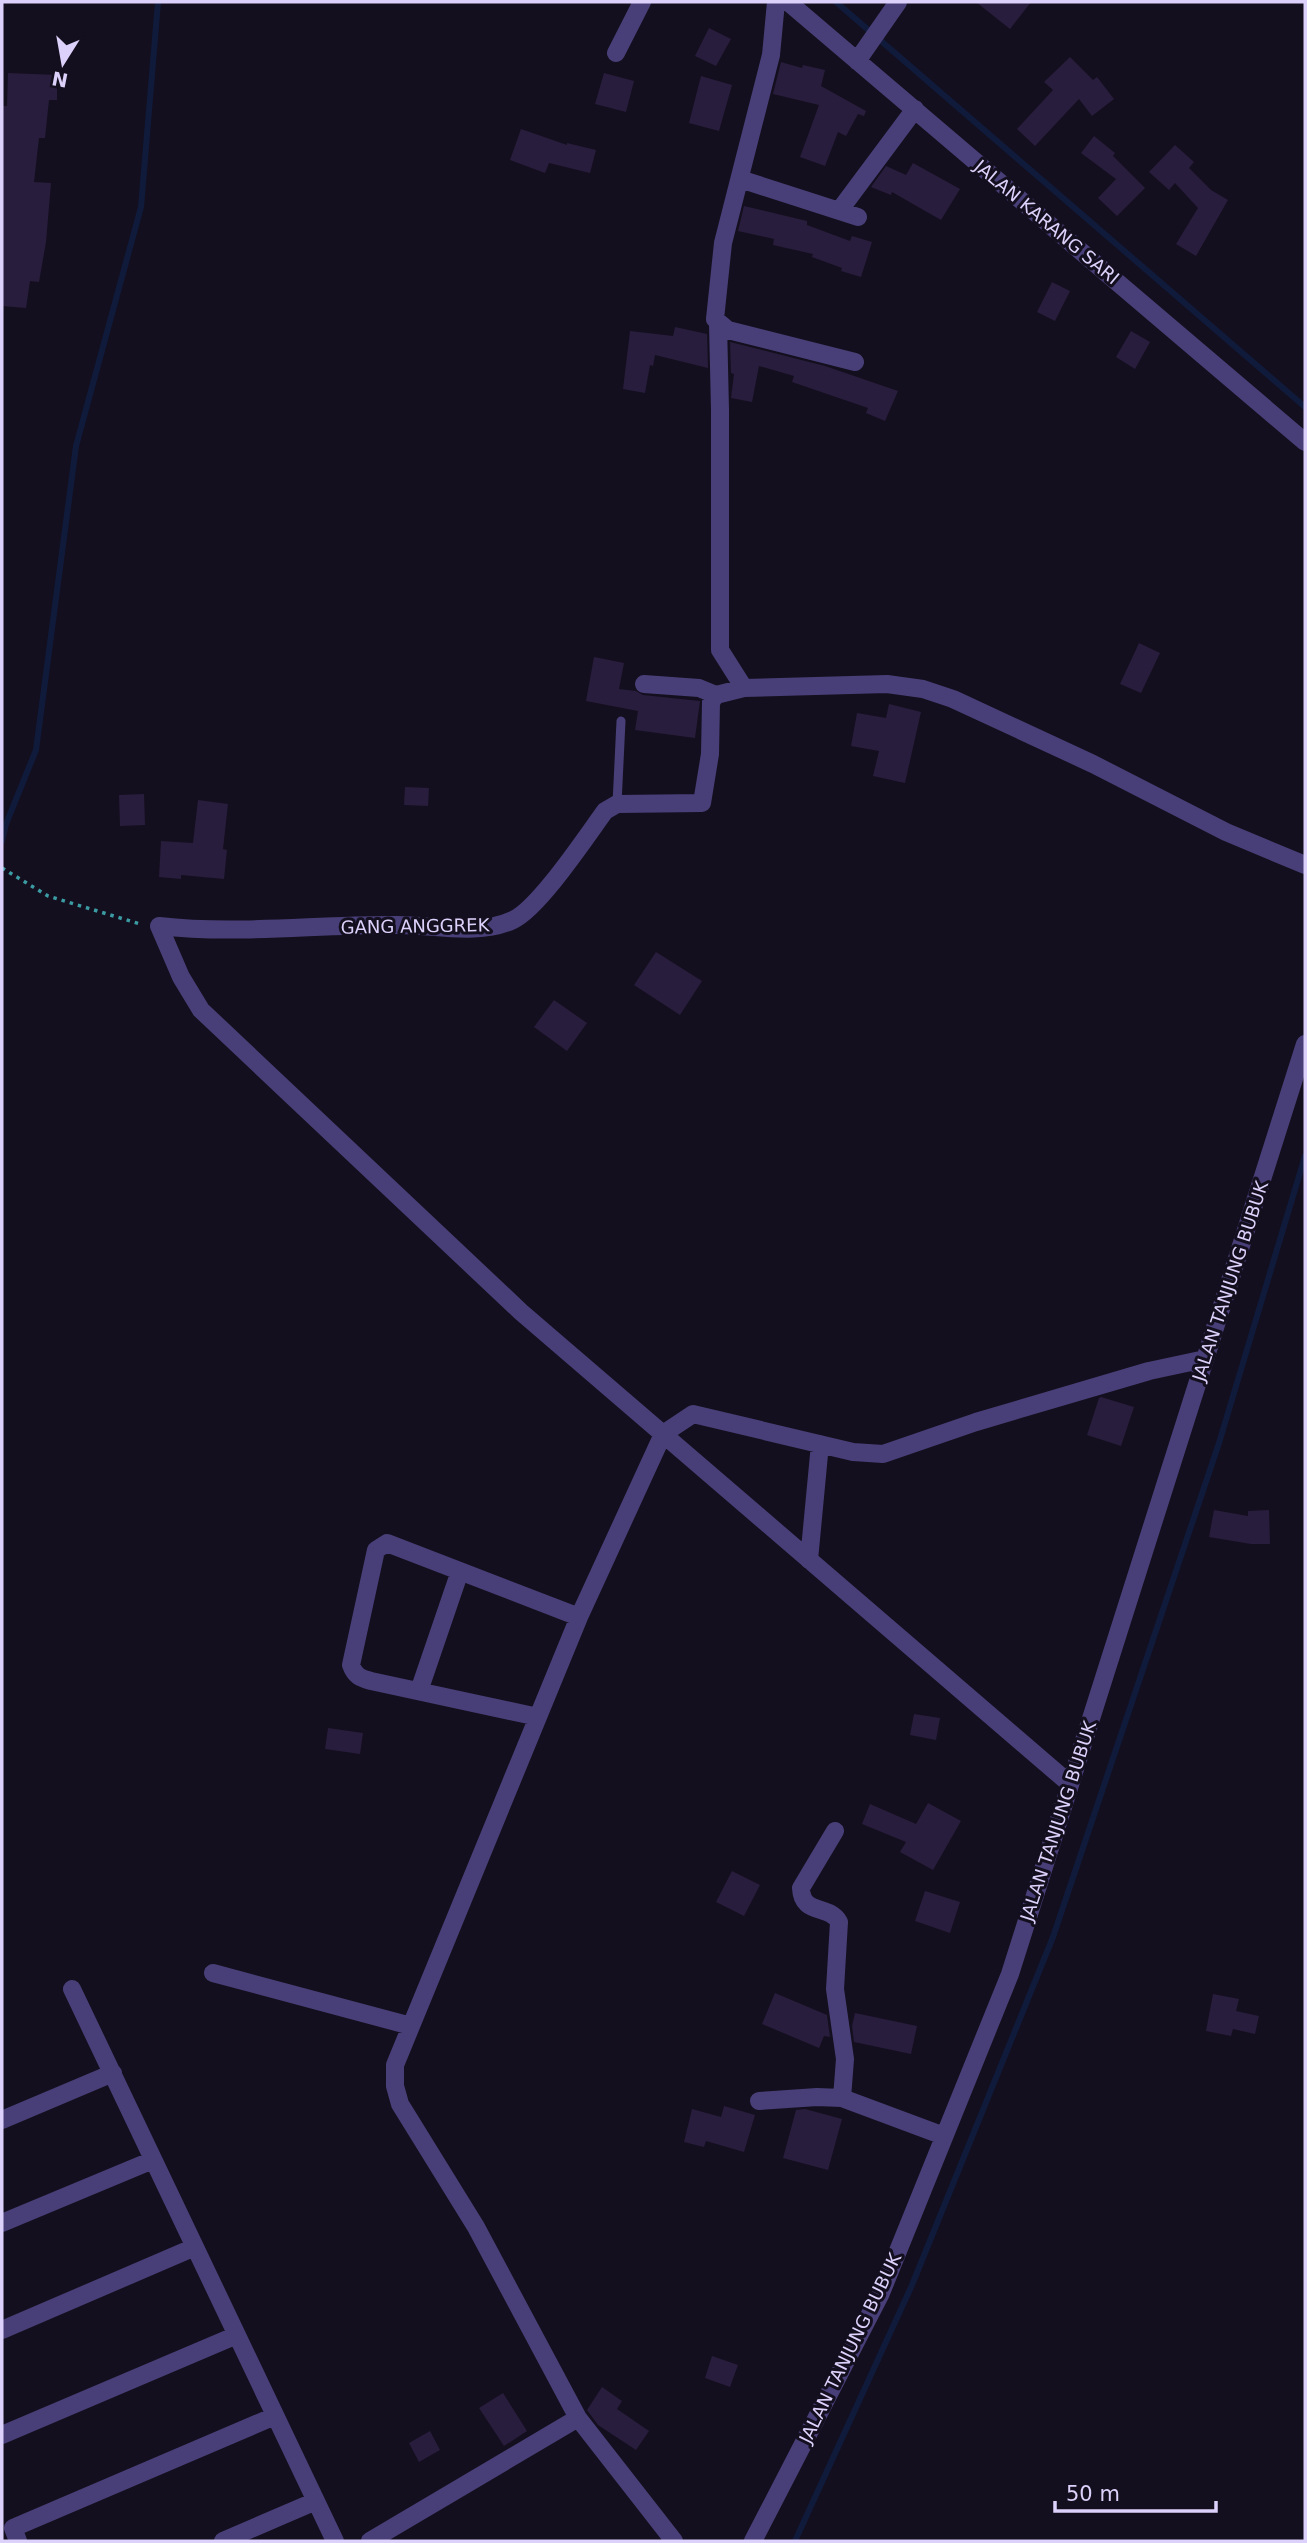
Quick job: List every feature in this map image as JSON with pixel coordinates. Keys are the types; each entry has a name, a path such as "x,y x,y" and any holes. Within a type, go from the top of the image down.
{"street":[{"path":"616,53 642,2"},
{"path":"776,2 771,55 723,243 715,319 728,330 855,362"},
{"name":"JALAN KARANG SARI","path":"788,2 861,54 915,109 1305,442"},
{"path":"861,54 898,2"},
{"path":"839,211 915,109"},
{"path":"740,179 858,217"},
{"path":"718,323 720,650 744,688"},
{"path":"644,684 699,688 716,695 744,688 887,684 923,689 953,699 1093,764 1226,832 1305,864"},
{"path":"617,804 702,803 710,754 711,702 716,695"},
{"name":"GANG ANGGREK","path":"617,804 605,811 537,901 515,919 489,928 397,925 223,929 159,926 181,977 201,1010 521,1312 663,1434"},
{"path":"1300,1072 1305,1044"},
{"name":"JALAN TANJUNG BUBUK","path":"753,2541 881,2293 1010,1974 1205,1359 1300,1072"},
{"path":"674,2541 578,2418 476,2227 400,2104 395,2086 395,2065 579,1617 663,1434 693,1414 853,1452 883,1454 976,1422 1136,1375 1205,1359"},
{"path":"663,1434 1070,1784"},
{"path":"809,1560 820,1444"},
{"path":"538,1717 359,1677 351,1665 376,1549 387,1543 579,1617"},
{"path":"419,1691 460,1571"},
{"path":"835,1831 802,1888 802,1894 803,1900 809,1906 834,1915 839,1922 835,1989 845,2059 842,2098"},
{"path":"213,1973 411,2026"},
{"path":"72,1989 335,2541"},
{"path":"2,2120 113,2073"},
{"path":"759,2101 842,2098 944,2136"},
{"path":"2,2223 153,2160"},
{"path":"2,2330 195,2247"},
{"path":"2,2435 237,2335"},
{"path":"18,2541 13,2528 275,2416"},
{"path":"370,2541 578,2418"},
{"path":"223,2541 316,2501"}],"lane":[{"path":"617,804 621,721"}],"path":[{"path":"2,868 48,896 136,924"}],"building":[{"path":"976,2 1031,2 1010,29"},
{"path":"709,28 731,39 716,66 695,56"},
{"path":"1070,57 1093,80 1097,77 1114,99 1092,116 1079,99 1035,146 1017,129 1053,90 1044,82"},
{"path":"781,62 802,68 803,65 825,70 821,86 866,111 864,116 858,114 846,136 838,132 825,166 800,157 819,105 773,94"},
{"path":"8,73 57,75 57,100 49,100 45,138 39,138 34,182 51,183 46,242 39,282 30,281 26,308 2,306 2,106 7,106"},
{"path":"604,73 634,81 626,112 595,104"},
{"path":"701,76 732,85 719,131 689,123"},
{"path":"521,129 567,145 596,150 590,173 549,163 545,173 510,160"},
{"path":"1094,136 1115,153 1113,156 1145,188 1117,216 1098,198 1116,179 1081,153"},
{"path":"1175,145 1194,162 1189,168 1211,190 1228,200 1196,256 1176,244 1198,208 1175,183 1169,190 1149,172"},
{"path":"913,163 960,189 941,220 892,192 891,195 871,187 886,166 906,175"},
{"path":"744,206 807,221 807,225 850,241 852,236 872,242 861,277 841,271 842,268 812,257 813,254 773,245 774,239 738,231"},
{"path":"1052,282 1070,291 1055,321 1037,312"},
{"path":"675,327 707,334 708,368 655,355 653,366 650,365 645,393 623,389 630,331 673,336"},
{"path":"1131,331 1150,342 1135,369 1116,357"},
{"path":"730,342 825,366 898,391 885,421 866,413 868,408 792,382 794,376 759,366 752,402 731,398 734,374 731,373"},
{"path":"1139,643 1160,653 1141,693 1120,684"},
{"path":"594,657 624,663 619,689 636,691 643,695 700,701 695,738 635,730 638,711 586,701"},
{"path":"889,704 921,712 905,783 873,776 879,751 851,746 857,713 886,718"},
{"path":"405,787 429,788 428,806 404,805"},
{"path":"144,794 145,825 120,826 119,795"},
{"path":"198,800 228,804 223,849 227,850 224,879 181,875 181,879 159,877 161,841 193,843"},
{"path":"656,952 702,981 680,1015 634,985"},
{"path":"554,1000 587,1023 567,1051 534,1027"},
{"path":"1101,1397 1134,1407 1121,1446 1087,1435"},
{"path":"1214,1510 1248,1516 1248,1511 1269,1510 1270,1544 1251,1544 1209,1537"},
{"path":"914,1714 940,1718 936,1740 910,1735"},
{"path":"328,1728 363,1733 360,1754 325,1749"},
{"path":"928,1803 961,1821 933,1870 900,1852 906,1842 862,1824 870,1804 916,1824"},
{"path":"732,1871 760,1885 744,1916 716,1902"},
{"path":"925,1891 960,1902 950,1933 915,1921"},
{"path":"775,1993 827,2015 830,2037 824,2036 819,2048 762,2024"},
{"path":"1213,1994 1239,1999 1236,2011 1259,2016 1255,2034 1233,2029 1231,2036 1206,2031"},
{"path":"855,2013 917,2026 911,2054 854,2042 852,2026"},
{"path":"724,2106 755,2115 744,2152 706,2141 704,2147 684,2142 692,2109 721,2117"},
{"path":"805,2109 842,2119 828,2170 783,2158 796,2110"},
{"path":"712,2356 738,2365 730,2387 705,2378"},
{"path":"602,2387 622,2401 617,2409 649,2431 636,2450 598,2425 587,2410"},
{"path":"503,2393 527,2431 504,2446 479,2408"},
{"path":"430,2431 440,2450 419,2462 409,2443"}],"waterway":[{"path":"2,841 6,824 36,750 76,446 141,207 158,2"},
{"path":"836,2 1305,407"},
{"path":"795,2541 912,2285 1053,1937 1219,1443 1305,1156"}]}
